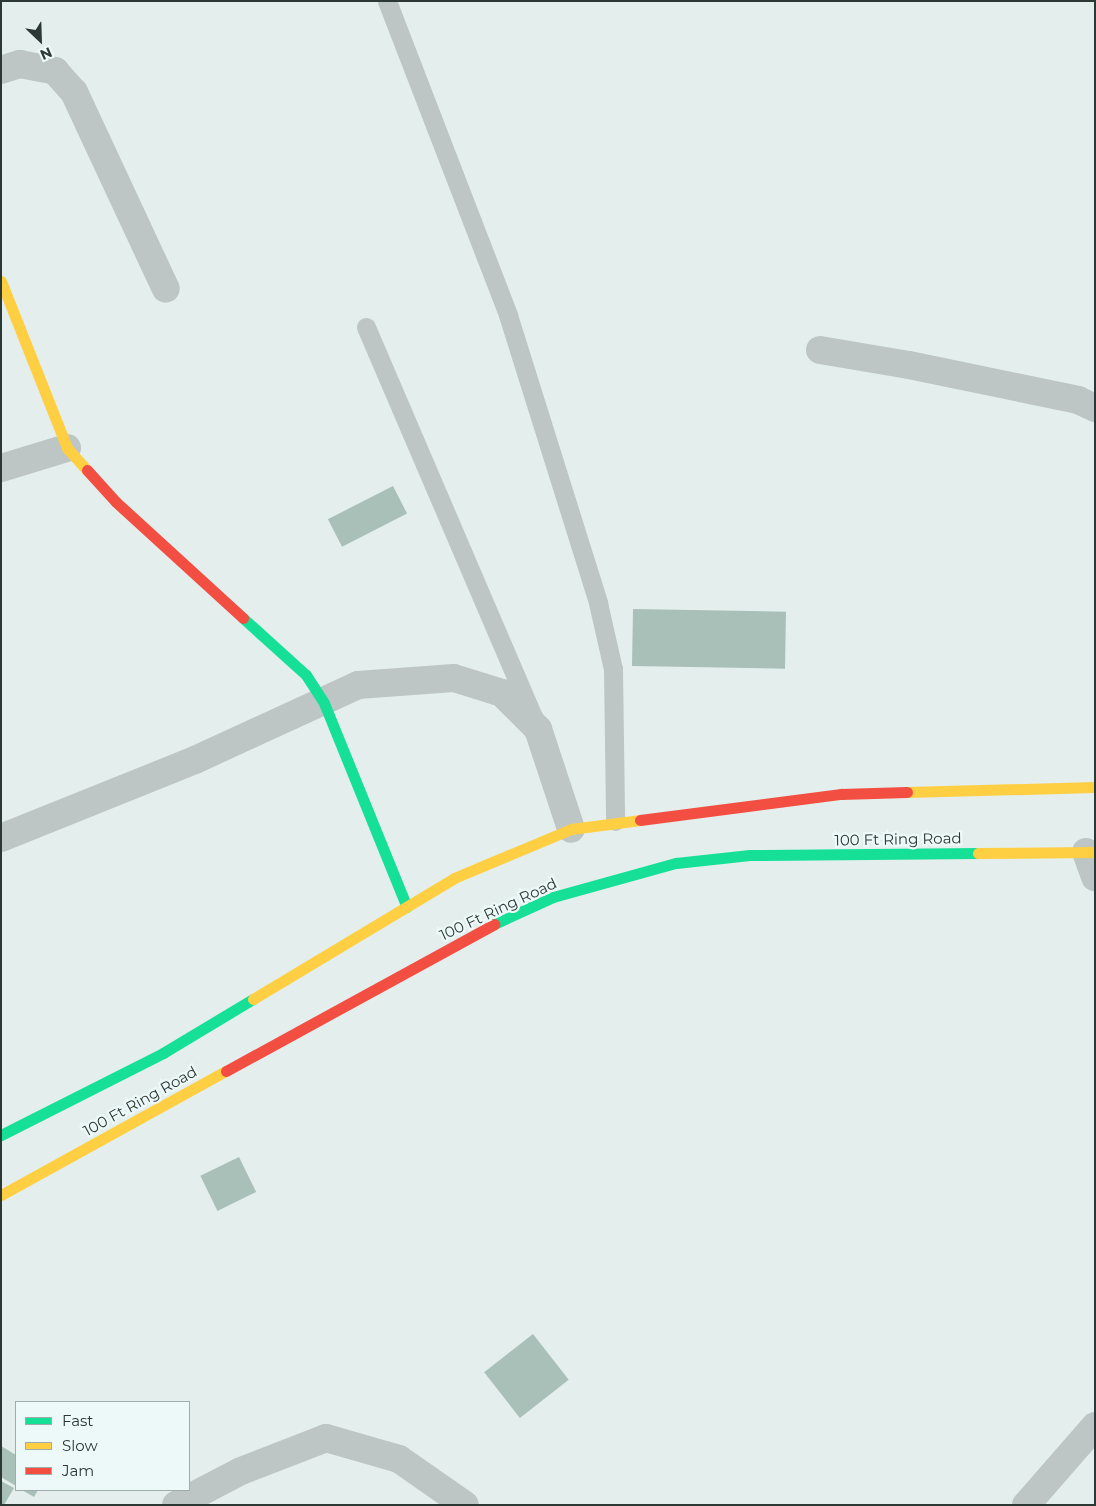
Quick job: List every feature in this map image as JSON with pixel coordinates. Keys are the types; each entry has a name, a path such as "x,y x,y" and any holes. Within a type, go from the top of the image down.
{"main road":[{"path":"1,281 67,448 116,502 306,675 324,703 407,907"},
{"name":"100 Ft Ring Road","path":"1,1135 162,1053 454,878 571,829 615,821 841,794 1095,787"},
{"name":"100 Ft Ring Road","path":"1,1195 477,932 553,897 676,863 750,855 1092,860"}],"street":[{"path":"1,70 20,64 55,71 74,92 166,289"},
{"path":"820,350 909,365 1068,398 1095,408"},
{"path":"1,468 67,448"},
{"path":"1,838 195,760 324,703 358,685 454,678 502,693 538,729 571,829"},
{"path":"1026,1505 1095,1426"},
{"path":"176,1505 241,1471 326,1438 399,1459 465,1505"}],"lane":[{"path":"387,1 508,315 598,604 613,669 615,821"},
{"path":"366,327 538,729"}],"building":[{"path":"393,486 407,514 342,547 328,519"},
{"path":"633,609 786,612 785,669 632,666"},
{"path":"239,1157 256,1192 217,1211 200,1176"},
{"path":"533,1334 569,1380 520,1418 484,1372"},
{"path":"1,1446 15,1454 15,1485 1,1477"},
{"path":"1,1481 14,1488 4,1505 1,1505"},
{"path":"24,1491 37,1491 34,1497"}],"traffic: fast":[{"path":"243,618 306,675 324,703 407,907"},
{"path":"494,924 553,897 676,863 750,855 978,853"},
{"path":"1,1135 163,1053 253,999"}],"traffic: slow":[{"path":"1,281 67,448 87,470"},
{"path":"907,792 1095,787"},
{"path":"253,999 454,878 571,829 640,820"},
{"path":"978,853 1095,852"},
{"path":"1,1195 226,1071"}],"traffic: jam":[{"path":"87,470 116,502 243,618"},
{"path":"640,820 841,794 907,792"},
{"path":"226,1071 494,924"}]}
